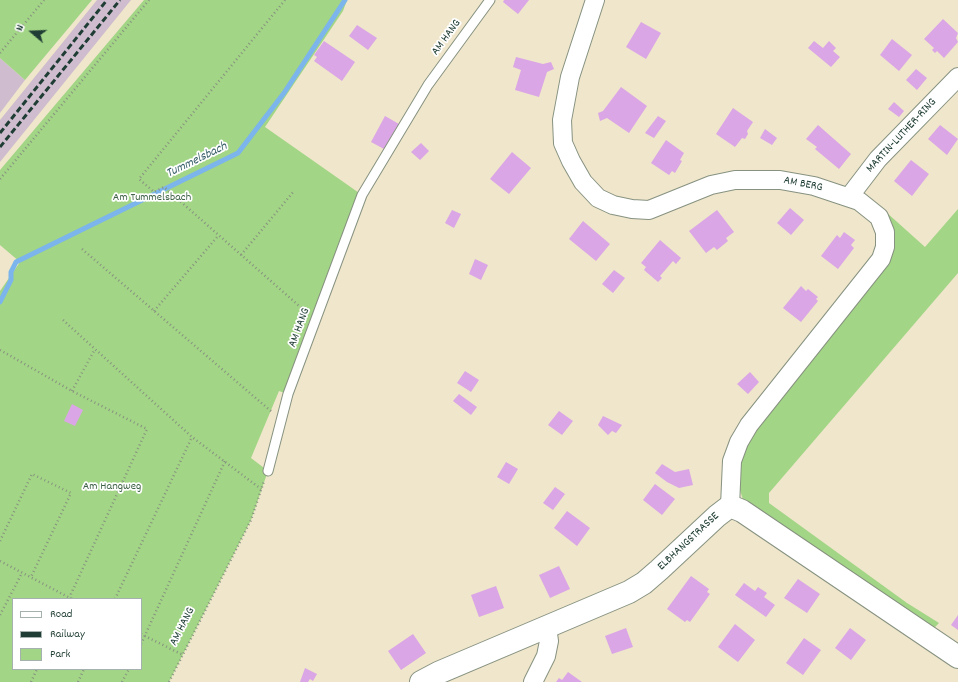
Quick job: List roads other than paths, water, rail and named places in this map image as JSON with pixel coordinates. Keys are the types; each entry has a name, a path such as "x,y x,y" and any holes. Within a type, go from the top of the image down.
{"street":[{"name":"AM BERG","path":"594,0 570,77 562,120 564,143 571,161 583,182 598,198 613,205 632,209 649,210 711,185 735,180 780,180 814,186 866,204 879,217 885,232 885,247 881,259 749,425 739,442 732,461 730,506"},
{"name":"MARTIN-LUTHER-RING","path":"849,197 878,159 958,77"},
{"name":"ELBHANGSTRASSE","path":"422,682 438,673 624,594 644,583 717,516 730,506 742,511 958,657"},
{"path":"533,682 546,656 549,641 547,627"}],"lane":[{"name":"AM HANG","path":"268,471 288,394 362,195 428,85 490,0"}],"waterway":[{"name":"Tummelsbach","path":"0,302 11,280 11,272 16,262 238,153 284,93 345,0"}],"railway":[{"path":"0,133 107,0"},
{"path":"0,147 120,0"}],"park label":[{"name":"Am Tummelsbach","path":"152,198"},
{"name":"Am Hangweg","path":"112,487"}]}
